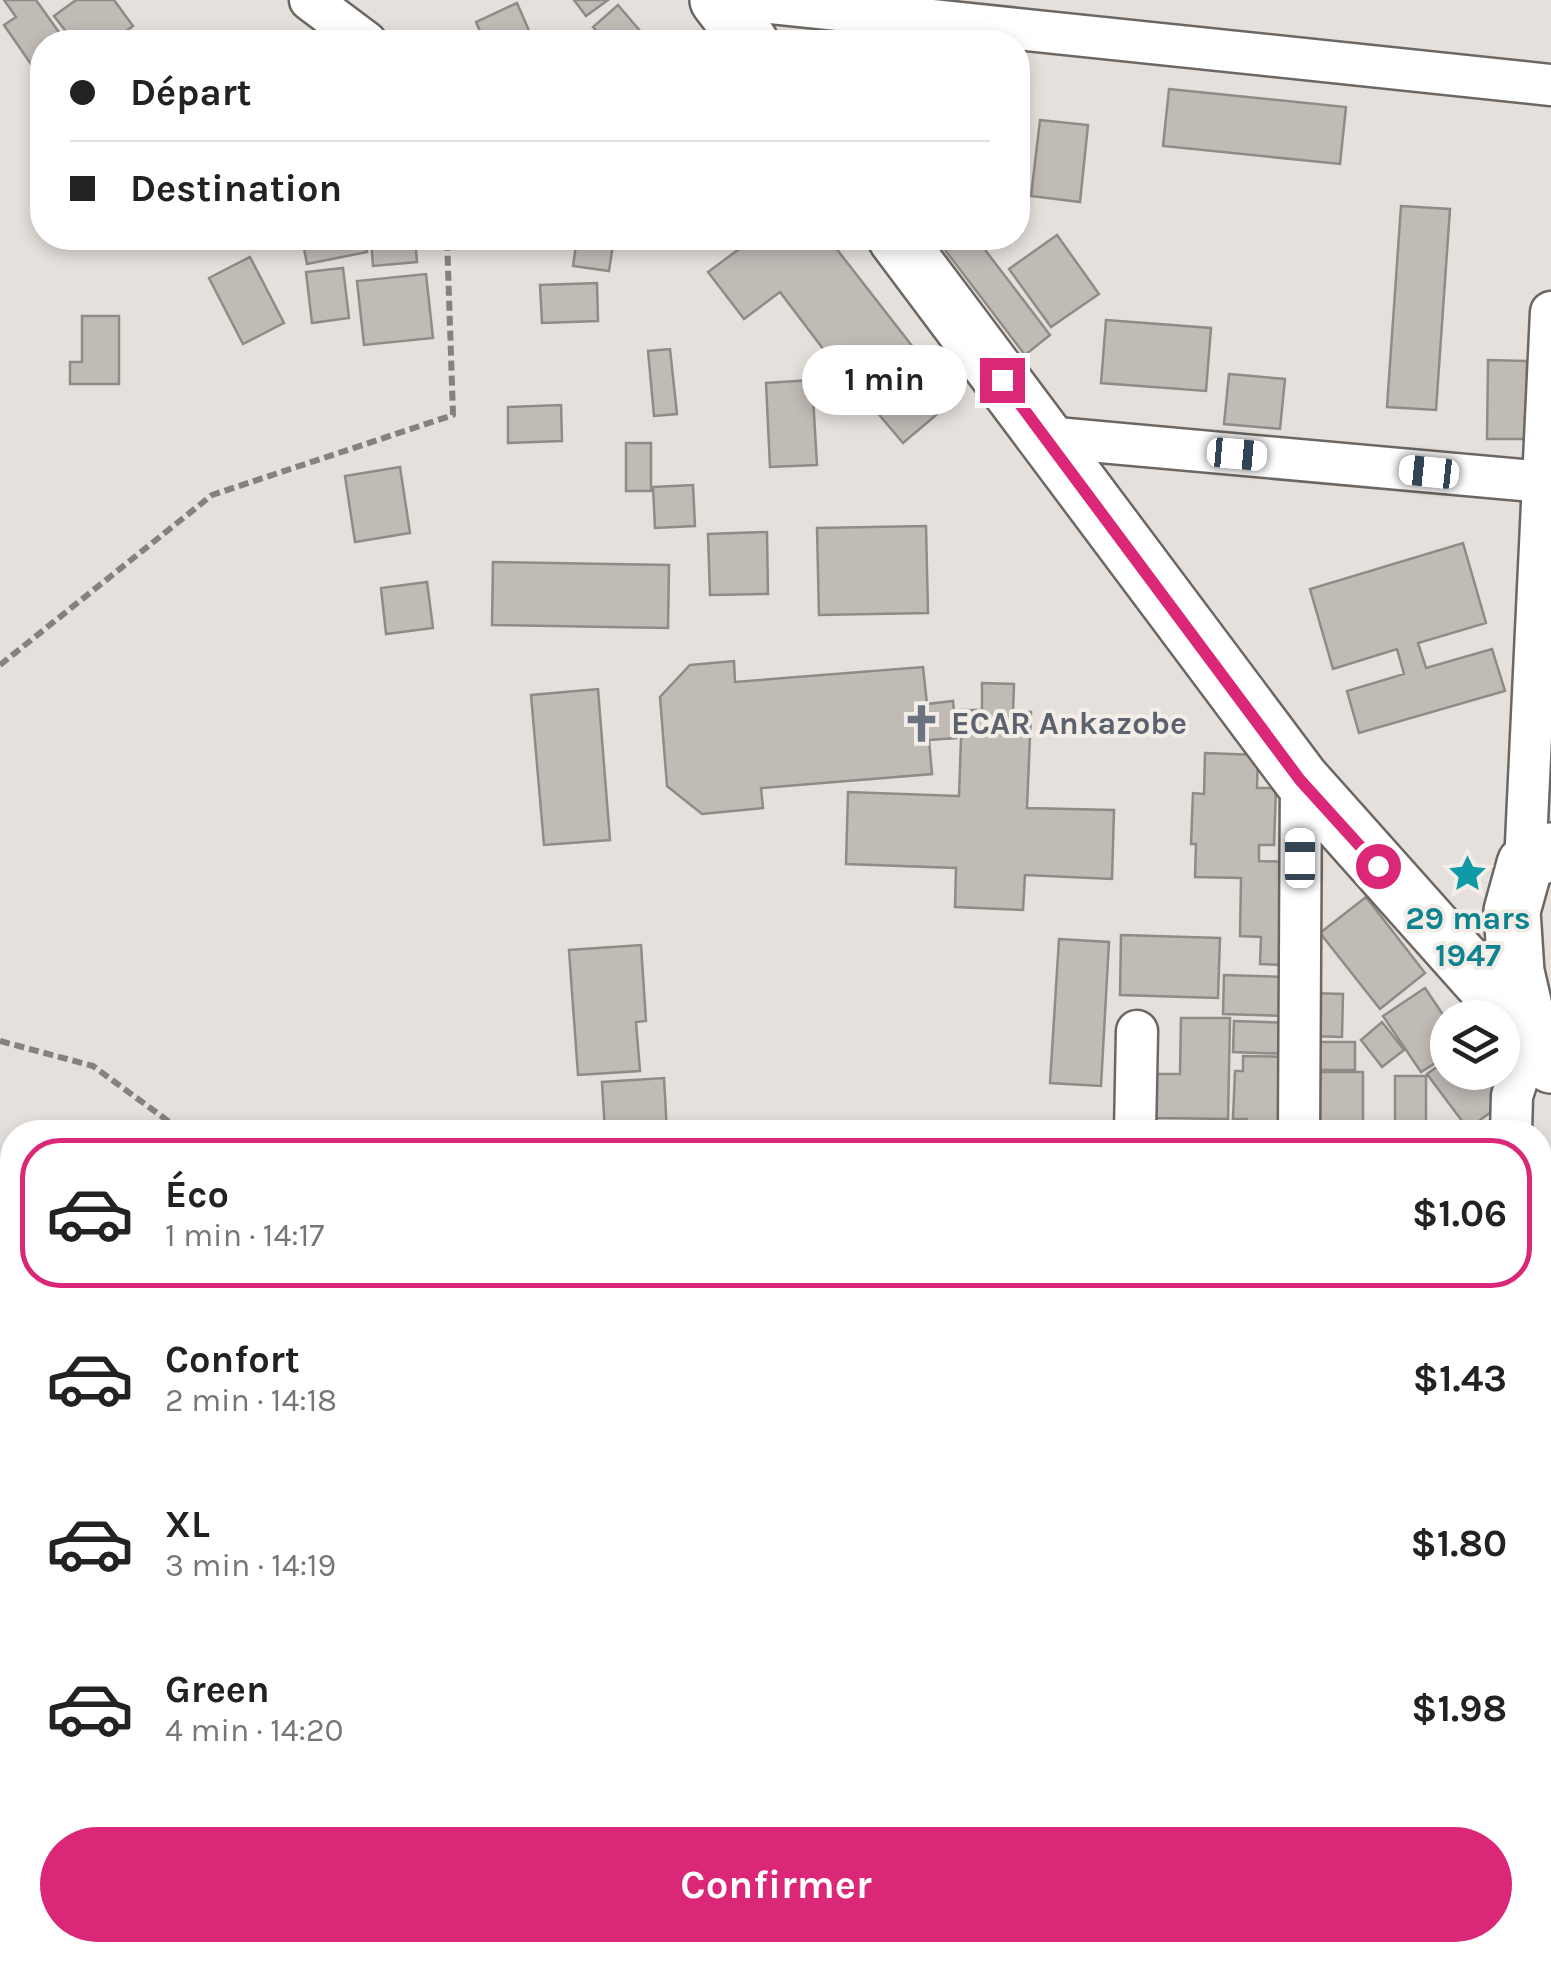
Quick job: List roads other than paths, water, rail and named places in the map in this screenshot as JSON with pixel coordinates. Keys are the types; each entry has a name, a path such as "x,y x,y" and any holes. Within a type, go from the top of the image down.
{"street":[{"path":"310,0 350,30"},
{"path":"718,0 741,30"},
{"path":"742,0 1551,84"},
{"path":"905,250 1300,780 1541,1052"},
{"path":"1541,1052 1516,972 1512,911 1538,858 1551,312"},
{"path":"1045,437 1544,482"},
{"path":"1299,1120 1300,780"},
{"path":"1135,1120 1136,1031"},
{"path":"1512,1120 1512,1096 1541,1052"}],"place":[{"name":"ECAR Ankazobe","path":"921,723"},
{"name":"29 mars 1947","path":"1468,873"}]}
